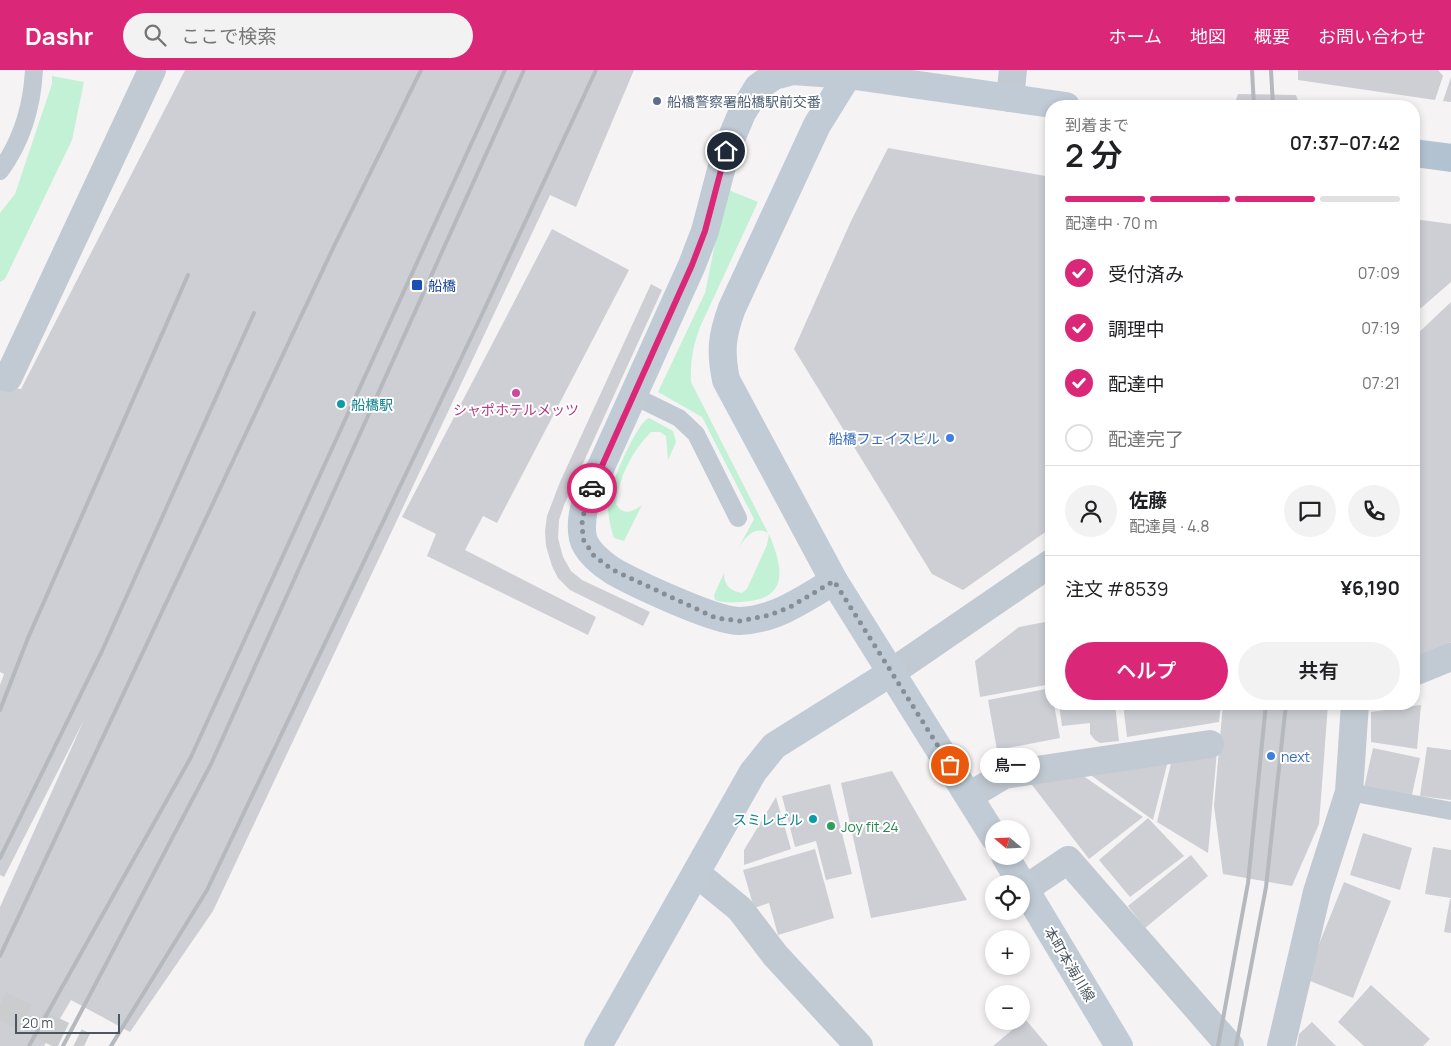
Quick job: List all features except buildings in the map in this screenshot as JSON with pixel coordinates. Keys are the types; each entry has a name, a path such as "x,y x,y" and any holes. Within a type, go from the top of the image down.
{"main road":[{"path":"1420,154 1451,158"}],"street":[{"path":"0,376 8,378 152,70"},
{"path":"1010,98 1013,70"},
{"path":"834,581 790,607 770,615 740,621 716,618 613,570 594,556 583,539 582,519 586,500 673,310 705,231 726,151 742,113 758,87 774,76 793,71 848,75 1045,103"},
{"path":"848,75 817,125 723,330 722,358 726,380 834,581 985,822"},
{"path":"598,1046 753,772 774,746 892,672 1045,566"},
{"path":"1420,670 1451,657"},
{"path":"1281,1046 1317,892 1349,792 1356,710"},
{"path":"969,796 1004,775 1210,744"},
{"path":"1030,886 1068,860 1230,1046"},
{"path":"696,873 740,909 775,955 859,1046"},
{"name":"本町本海川線","path":"1030,897 1119,1046"}],"lane":[{"path":"0,171 15,150 26,122 34,70"},
{"path":"634,396 680,418 696,434 738,518"},
{"path":"1349,792 1451,811"}],"green space":[{"path":"52,76 84,82 72,140 5,279 0,282 0,213 15,194 52,84"},
{"path":"726,189 758,202 700,327 692,354 691,382 768,533 759,530 755,531 739,547 754,519 702,417 658,392 705,293"},
{"path":"649,418 673,431 676,442 668,460 666,436 660,432 651,432 632,456 623,474 616,504 622,510 628,512 642,505 624,541 614,538 609,517 609,496 632,441 638,430"},
{"path":"769,534 779,566 777,585 772,592 763,598 750,601 728,602 715,600 714,595 724,573 725,581 731,589 742,593 747,589 767,545"}],"tunnel":[{"path":"0,1005 84,1046"}],"railway":[{"path":"0,956 335,244 421,70"},
{"path":"29,1046 191,757 505,70"},
{"path":"63,1046 211,764 524,70"},
{"path":"111,1046 207,890 478,323 596,70"},
{"path":"1252,70 1254,100"},
{"path":"1271,70 1273,100"},
{"path":"0,710 28,638 188,275"},
{"path":"0,858 102,651 254,313"},
{"path":"1218,1046 1248,883 1265,710"},
{"path":"1236,1046 1266,887 1285,710"}],"way so far":[{"path":"592,488 586,500 582,519 583,539 594,556 613,570 716,618 740,621 770,615 790,607 834,581 950,765"}],"place":[{"name":"船橋警察署船橋駅前交番","path":"657,101"},
{"name":"船橋","path":"417,285"},
{"name":"シャポホテルメッツ","path":"516,393"},
{"name":"船橋駅","path":"341,404"},
{"name":"船橋フェイスビル","path":"950,438"},
{"name":"next","path":"1271,756"},
{"name":"鳥一","path":"950,765"},
{"name":"スミレビル","path":"813,819"},
{"name":"Joy fit 24","path":"831,826"}],"route":[{"path":"592,488 692,265 705,231 726,151"}]}
